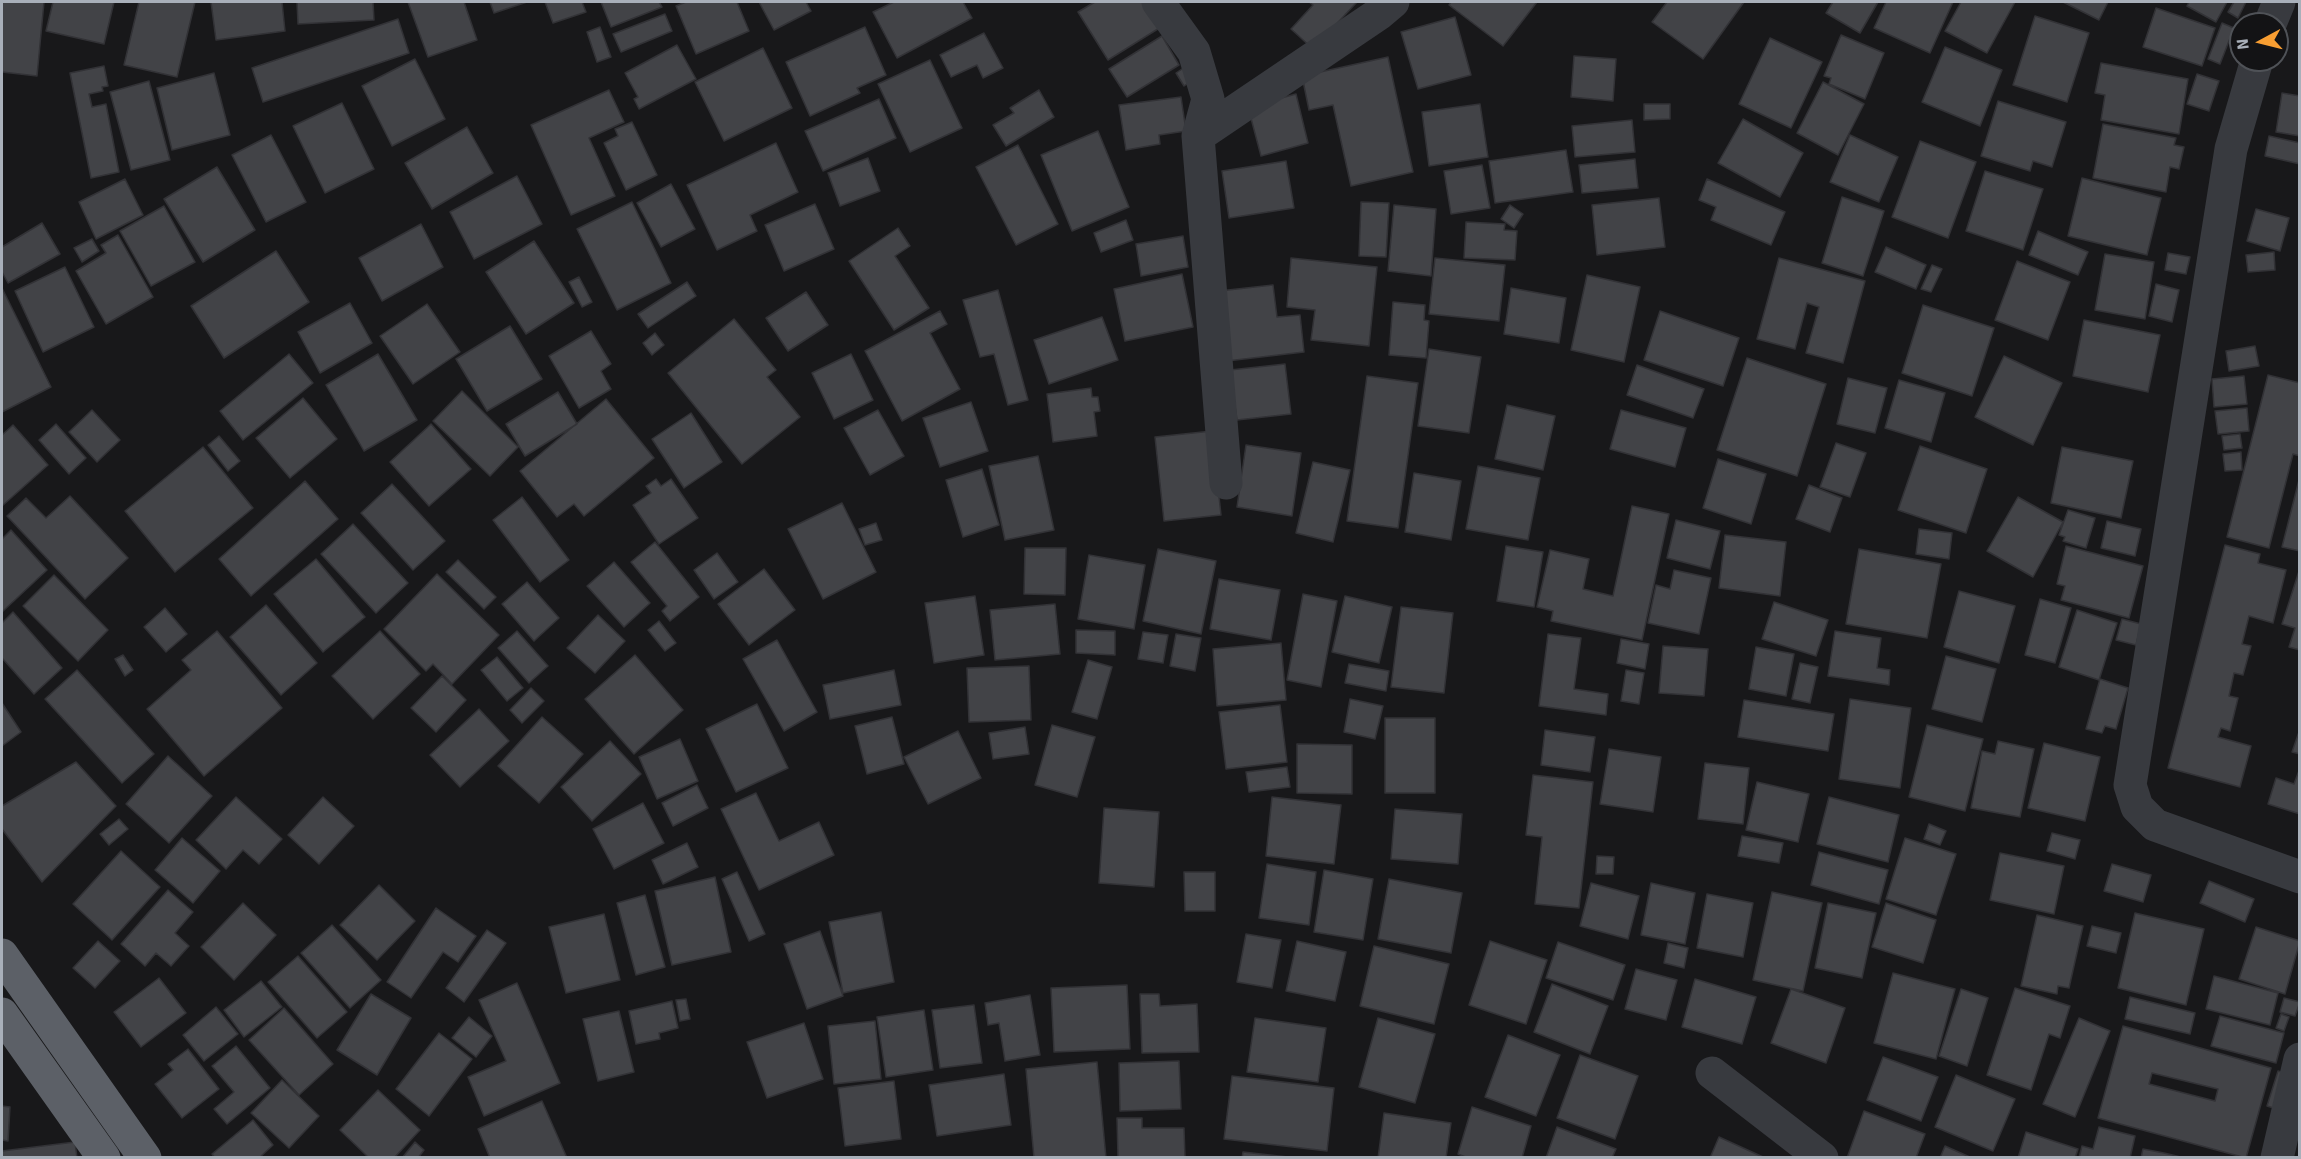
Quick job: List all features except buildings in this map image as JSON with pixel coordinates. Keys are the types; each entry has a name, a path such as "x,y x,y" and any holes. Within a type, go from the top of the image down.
{"highway":[{"path":"2,955 145,1158"},
{"path":"2,1014 104,1158"}],"street":[{"path":"1158,2 1194,52 1208,99 1198,136 1226,483"},
{"path":"1198,136 1393,2"},
{"path":"2253,72 2231,149 2130,785 2137,807 2155,825 2300,878"},
{"path":"2277,1158 2300,1059"},
{"path":"1712,1073 1822,1158"}]}
